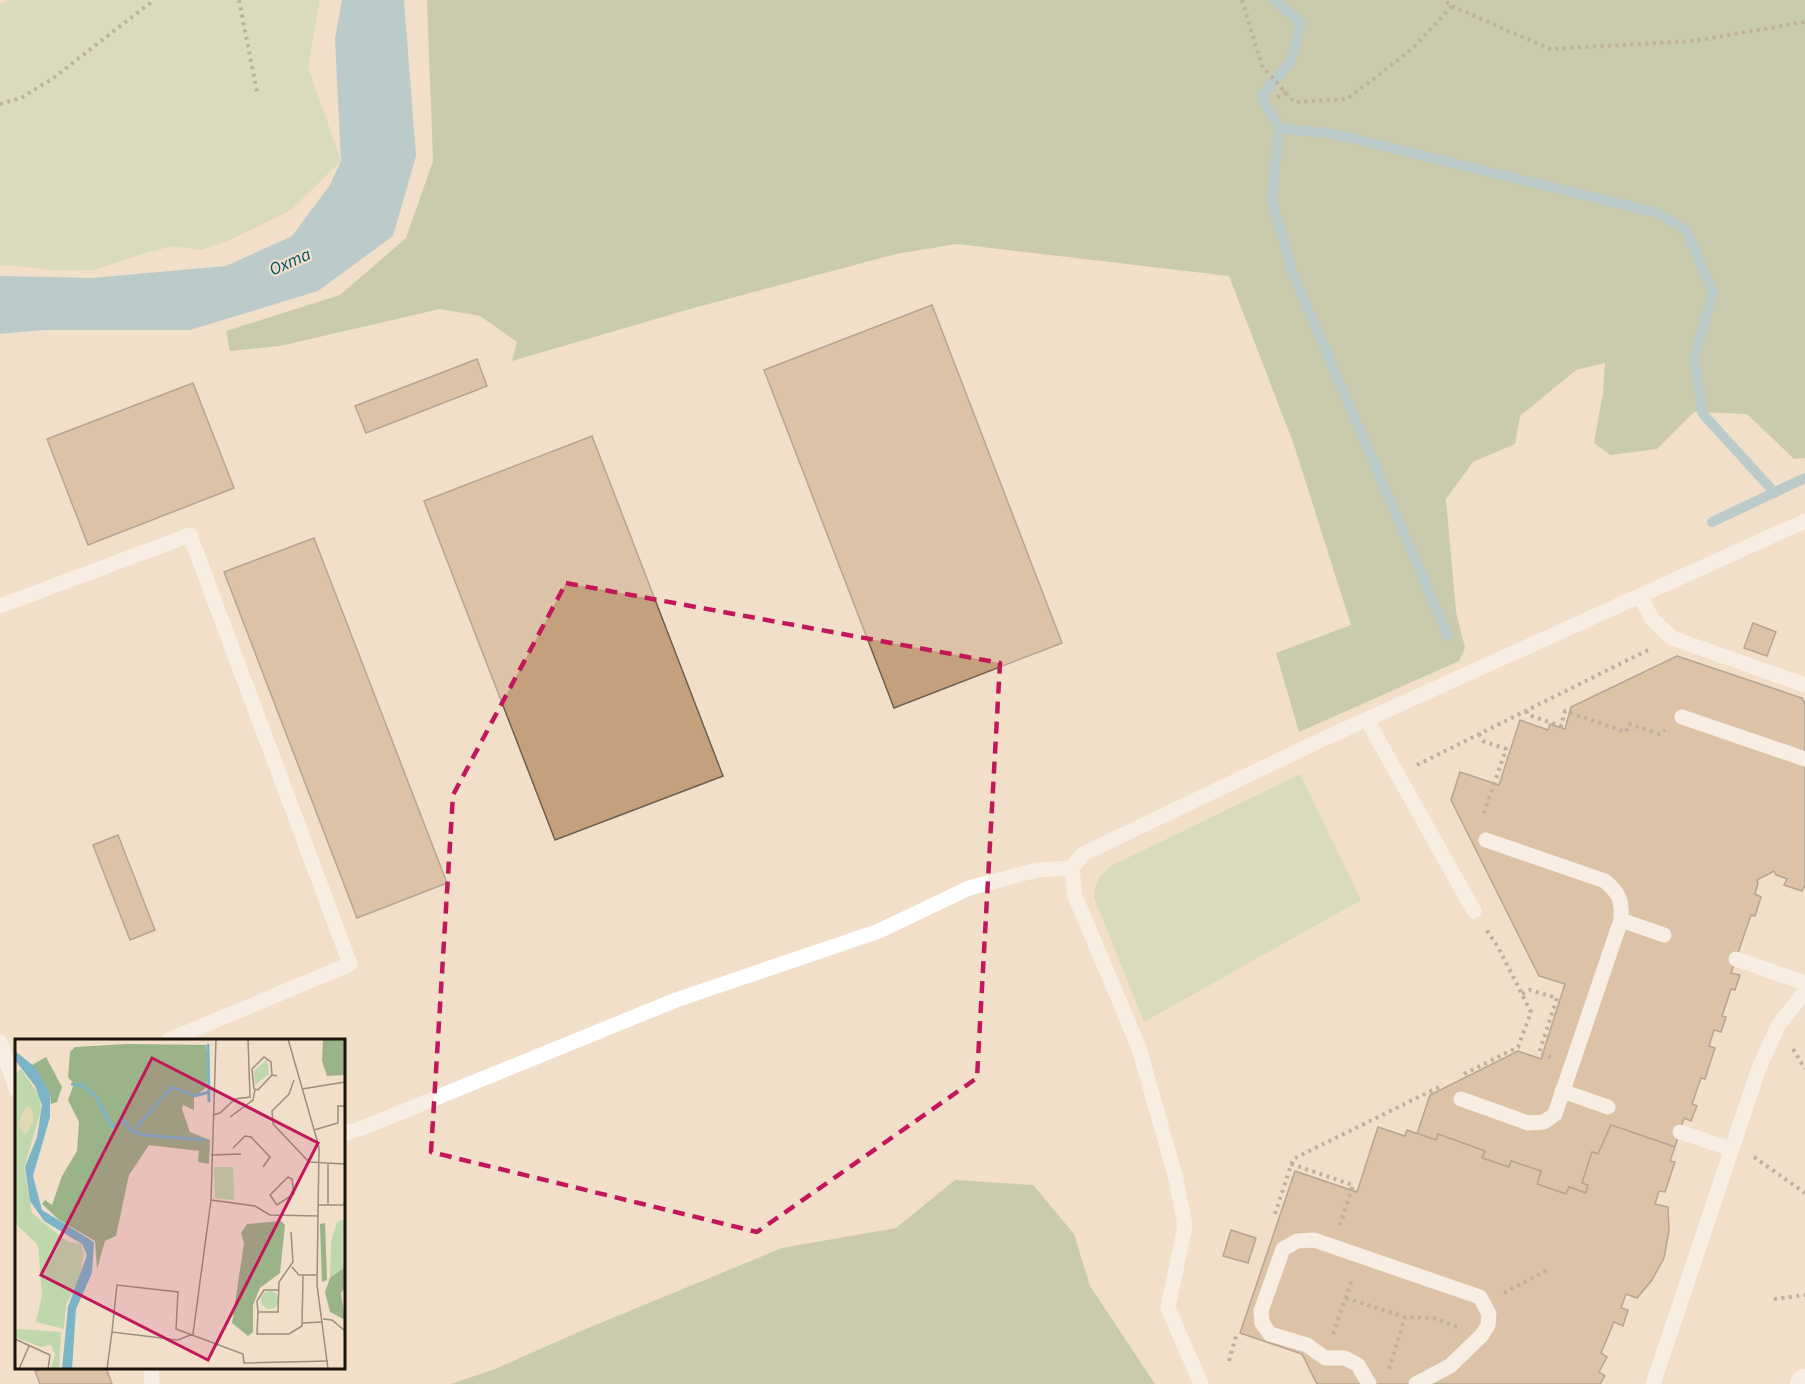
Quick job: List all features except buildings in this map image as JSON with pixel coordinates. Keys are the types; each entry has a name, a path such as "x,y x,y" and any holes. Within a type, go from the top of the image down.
{"lane":[{"path":"1201,1384 1168,1308 1185,1226 1176,1179 1139,1048 1075,896 1072,868 1083,854 1367,720 1805,521"},
{"path":"0,606 190,535 350,964 174,1039"},
{"path":"1640,596 1652,619 1672,638 1805,685"},
{"path":"1682,717 1805,759"},
{"path":"1367,720 1474,911"},
{"path":"1461,1099 1528,1123 1544,1122 1555,1114 1621,920 1622,904 1616,890 1605,881 1486,840"},
{"path":"345,1134 676,1000 879,931 969,888 1037,870 1072,868"},
{"path":"1621,920 1664,935"},
{"path":"1736,959 1805,983"},
{"path":"1653,1384 1759,1068 1779,1024 1805,992"},
{"path":"0,1042 15,1086"},
{"path":"1562,1091 1608,1107"},
{"path":"1680,1132 1732,1146"},
{"path":"1369,1384 1358,1365 1345,1358 1325,1358 1307,1346 1270,1334 1262,1323 1262,1311 1283,1250 1297,1241 1314,1240 1480,1297 1490,1314 1488,1325 1482,1335 1450,1366 1416,1384"},
{"path":"151,1369 152,1384"}],"path":[{"path":"0,104 21,98 52,79 154,0"},
{"path":"239,0 257,92"},
{"path":"1242,0 1262,66 1294,102 1347,99 1411,50 1452,6"},
{"path":"1444,0 1452,6 1550,49 1693,41 1804,23"},
{"path":"1277,97 1286,92"},
{"path":"1397,774 1672,638"},
{"path":"1526,711 1528,715 1561,726 1565,711 1626,732 1629,724 1659,734 1682,717"},
{"path":"1479,734 1483,741 1506,749 1480,823 1486,840"},
{"path":"1457,1078 1518,1047 1531,1012 1498,947 1474,911"},
{"path":"1522,994 1530,990 1557,998 1539,1053 1542,1054"},
{"path":"1275,1214 1293,1159 1447,1083"},
{"path":"1732,1146 1805,1193"},
{"path":"1291,1164 1353,1185 1333,1246"},
{"path":"1485,1304 1547,1270"},
{"path":"1325,1358 1354,1274"},
{"path":"1774,1299 1805,1295"},
{"path":"1346,1298 1405,1317 1434,1318 1482,1335"},
{"path":"1388,1373 1405,1317"},
{"path":"1229,1361 1236,1336"}],"highlighted area":[{"path":"566,583 1000,663 977,1078 757,1232 431,1152 453,795"}],"green space":[{"path":"8,0 320,0 308,67 341,161 291,210 230,240 201,250 174,246 94,270 49,270 11,265 0,266 0,5"},
{"path":"427,0 1805,0 1805,458 1794,459 1747,414 1694,412 1657,449 1610,455 1594,443 1603,393 1605,363 1576,370 1520,416 1515,444 1473,462 1446,499 1456,612 1465,648 1459,661 1299,732 1276,653 1351,625 1294,445 1229,276 957,244 896,254 690,309 512,361 517,342 480,316 440,309 280,346 230,351 226,331 340,295 406,238 433,161"},
{"path":"1300,774 1361,900 1144,1022 1094,898 1095,887 1099,879 1113,865"},
{"path":"955,1180 1033,1185 1074,1234 1090,1286 1155,1384 451,1384 495,1369 782,1248 896,1228"}],"water":[{"name":"Охта","path":"342,0 404,0 416,156 393,236 318,291 190,330 43,330 0,334 0,276 91,278 226,266 292,236 330,185 341,161 335,39"}],"waterway":[{"path":"1274,0 1301,22 1291,61 1261,97 1279,128 1272,200 1293,274 1448,636"},
{"path":"1279,128 1334,134 1658,213 1686,230 1713,292 1694,359 1703,414 1775,493"},
{"path":"1712,522 1805,478"}]}
